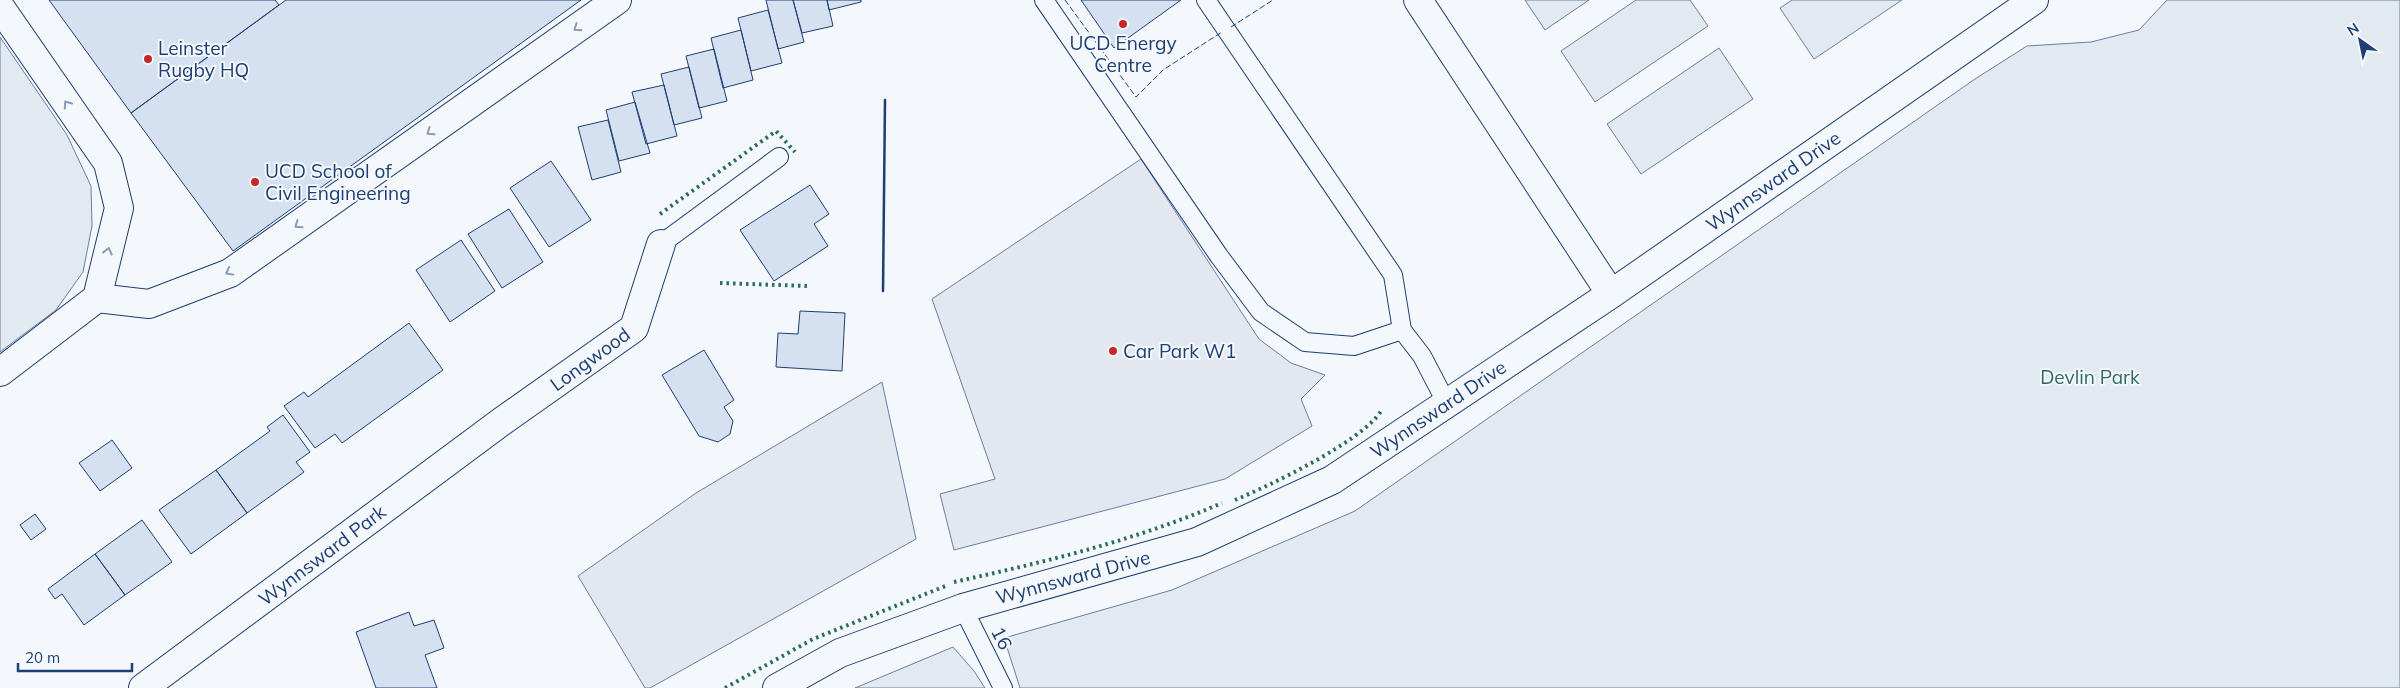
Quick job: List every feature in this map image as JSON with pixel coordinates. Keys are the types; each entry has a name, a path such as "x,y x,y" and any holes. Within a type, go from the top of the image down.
{"street":[{"path":"97,298 149,304 230,273 617,0"},
{"path":"1418,0 1611,294"},
{"name":"Wynnsward Drive","path":"777,688 840,652 963,608 1197,542 1332,480 1611,294 2034,0"},
{"path":"0,7 108,163 119,208 97,298 0,372"},
{"name":"Longwood","path":"501,422 634,328 661,244"},
{"name":"Wynnsward Park","path":"143,688 501,422"}],"lane":[{"path":"1044,0 1219,256 1261,312 1305,342 1354,346 1402,330"},
{"path":"1206,0 1393,275 1402,330 1422,356 1448,404"},
{"name":"Longwood","path":"661,244 779,157"},
{"name":"16","path":"963,608 1003,688"}],"green space":[{"path":"1525,0 1589,0 1545,30"},
{"path":"1636,0 1690,0 1708,26 1595,102 1561,51"},
{"path":"1792,0 1902,0 1814,59 1780,8"},
{"name":"Devlin Park","path":"2167,0 2400,0 2400,688 1020,688 1004,638 1172,590 1355,511 1975,79 2027,46 2091,42 2139,30"},
{"path":"0,37 67,135 91,186 92,226 83,272 56,310 0,352"},
{"path":"1719,48 1753,99 1641,174 1607,124"},
{"path":"953,647 974,671 985,688 855,688"}],"shaded area":[{"name":"Car Park W1","path":"1141,159 1259,339 1291,363 1325,375 1301,399 1312,426 1225,479 954,550 940,494 995,479 932,299"},
{"path":"882,382 916,539 650,688 645,688 578,576 696,493"}],"building":[{"name":"Leinster Rugby HQ","path":"49,0 275,0 279,5 131,113"},
{"name":"UCD School of Civil Engineering","path":"286,0 581,0 233,251 131,113"},
{"path":"766,0 793,0 804,42 778,49"},
{"path":"793,0 827,0 833,26 802,33"},
{"path":"827,0 861,0 861,2 829,10"},
{"name":"UCD Energy Centre","path":"1081,0 1181,0 1114,48"},
{"path":"768,10 782,63 751,71 738,18"},
{"path":"741,30 753,80 723,88 711,38"},
{"path":"714,49 727,101 699,108 686,56"},
{"path":"689,67 702,118 674,125 661,74"},
{"path":"664,85 677,136 646,144 632,92"},
{"path":"635,102 650,153 619,161 606,110"},
{"path":"608,120 621,172 592,180 578,127"},
{"path":"551,161 591,220 549,247 510,188"},
{"path":"810,185 829,214 814,224 828,246 774,281 740,230"},
{"path":"509,209 543,262 502,288 468,234"},
{"path":"461,240 495,291 450,322 416,270"},
{"path":"800,311 845,313 842,371 776,367 778,333 798,334"},
{"path":"409,323 443,370 342,443 335,434 315,448 284,406 304,392 308,397"},
{"path":"704,350 734,400 724,407 733,421 730,434 718,442 699,436 662,375"},
{"path":"283,415 310,452 296,462 304,472 247,513 216,470 270,431 267,427"},
{"path":"112,440 132,468 100,491 79,463"},
{"path":"216,470 247,513 191,554 159,510"},
{"path":"35,514 46,529 31,540 20,525"},
{"path":"142,520 172,562 125,595 95,554"},
{"path":"95,554 125,595 84,625 62,594 55,599 48,589"},
{"path":"409,612 414,626 434,620 444,648 425,655 437,688 376,688 356,632"}],"hedge":[{"path":"660,214 776,131 795,152"},
{"path":"720,283 807,286"},
{"path":"1235,500 1291,474 1336,449 1371,423 1381,411"},
{"path":"954,582 1056,558 1124,539 1222,503"},
{"path":"725,688 813,639 948,585"}],"fence":[{"path":"1065,0 1136,97 1163,70 1222,32"},
{"path":"1231,27 1273,0"}],"wall":[{"path":"883,291 885,100"}],"place":[{"name":"UCD Energy Centre","path":"1123,24"},
{"name":"Leinster Rugby HQ","path":"148,59"},
{"name":"UCD School of Civil Engineering","path":"255,182"},
{"name":"Car Park W1","path":"1113,351"}]}
